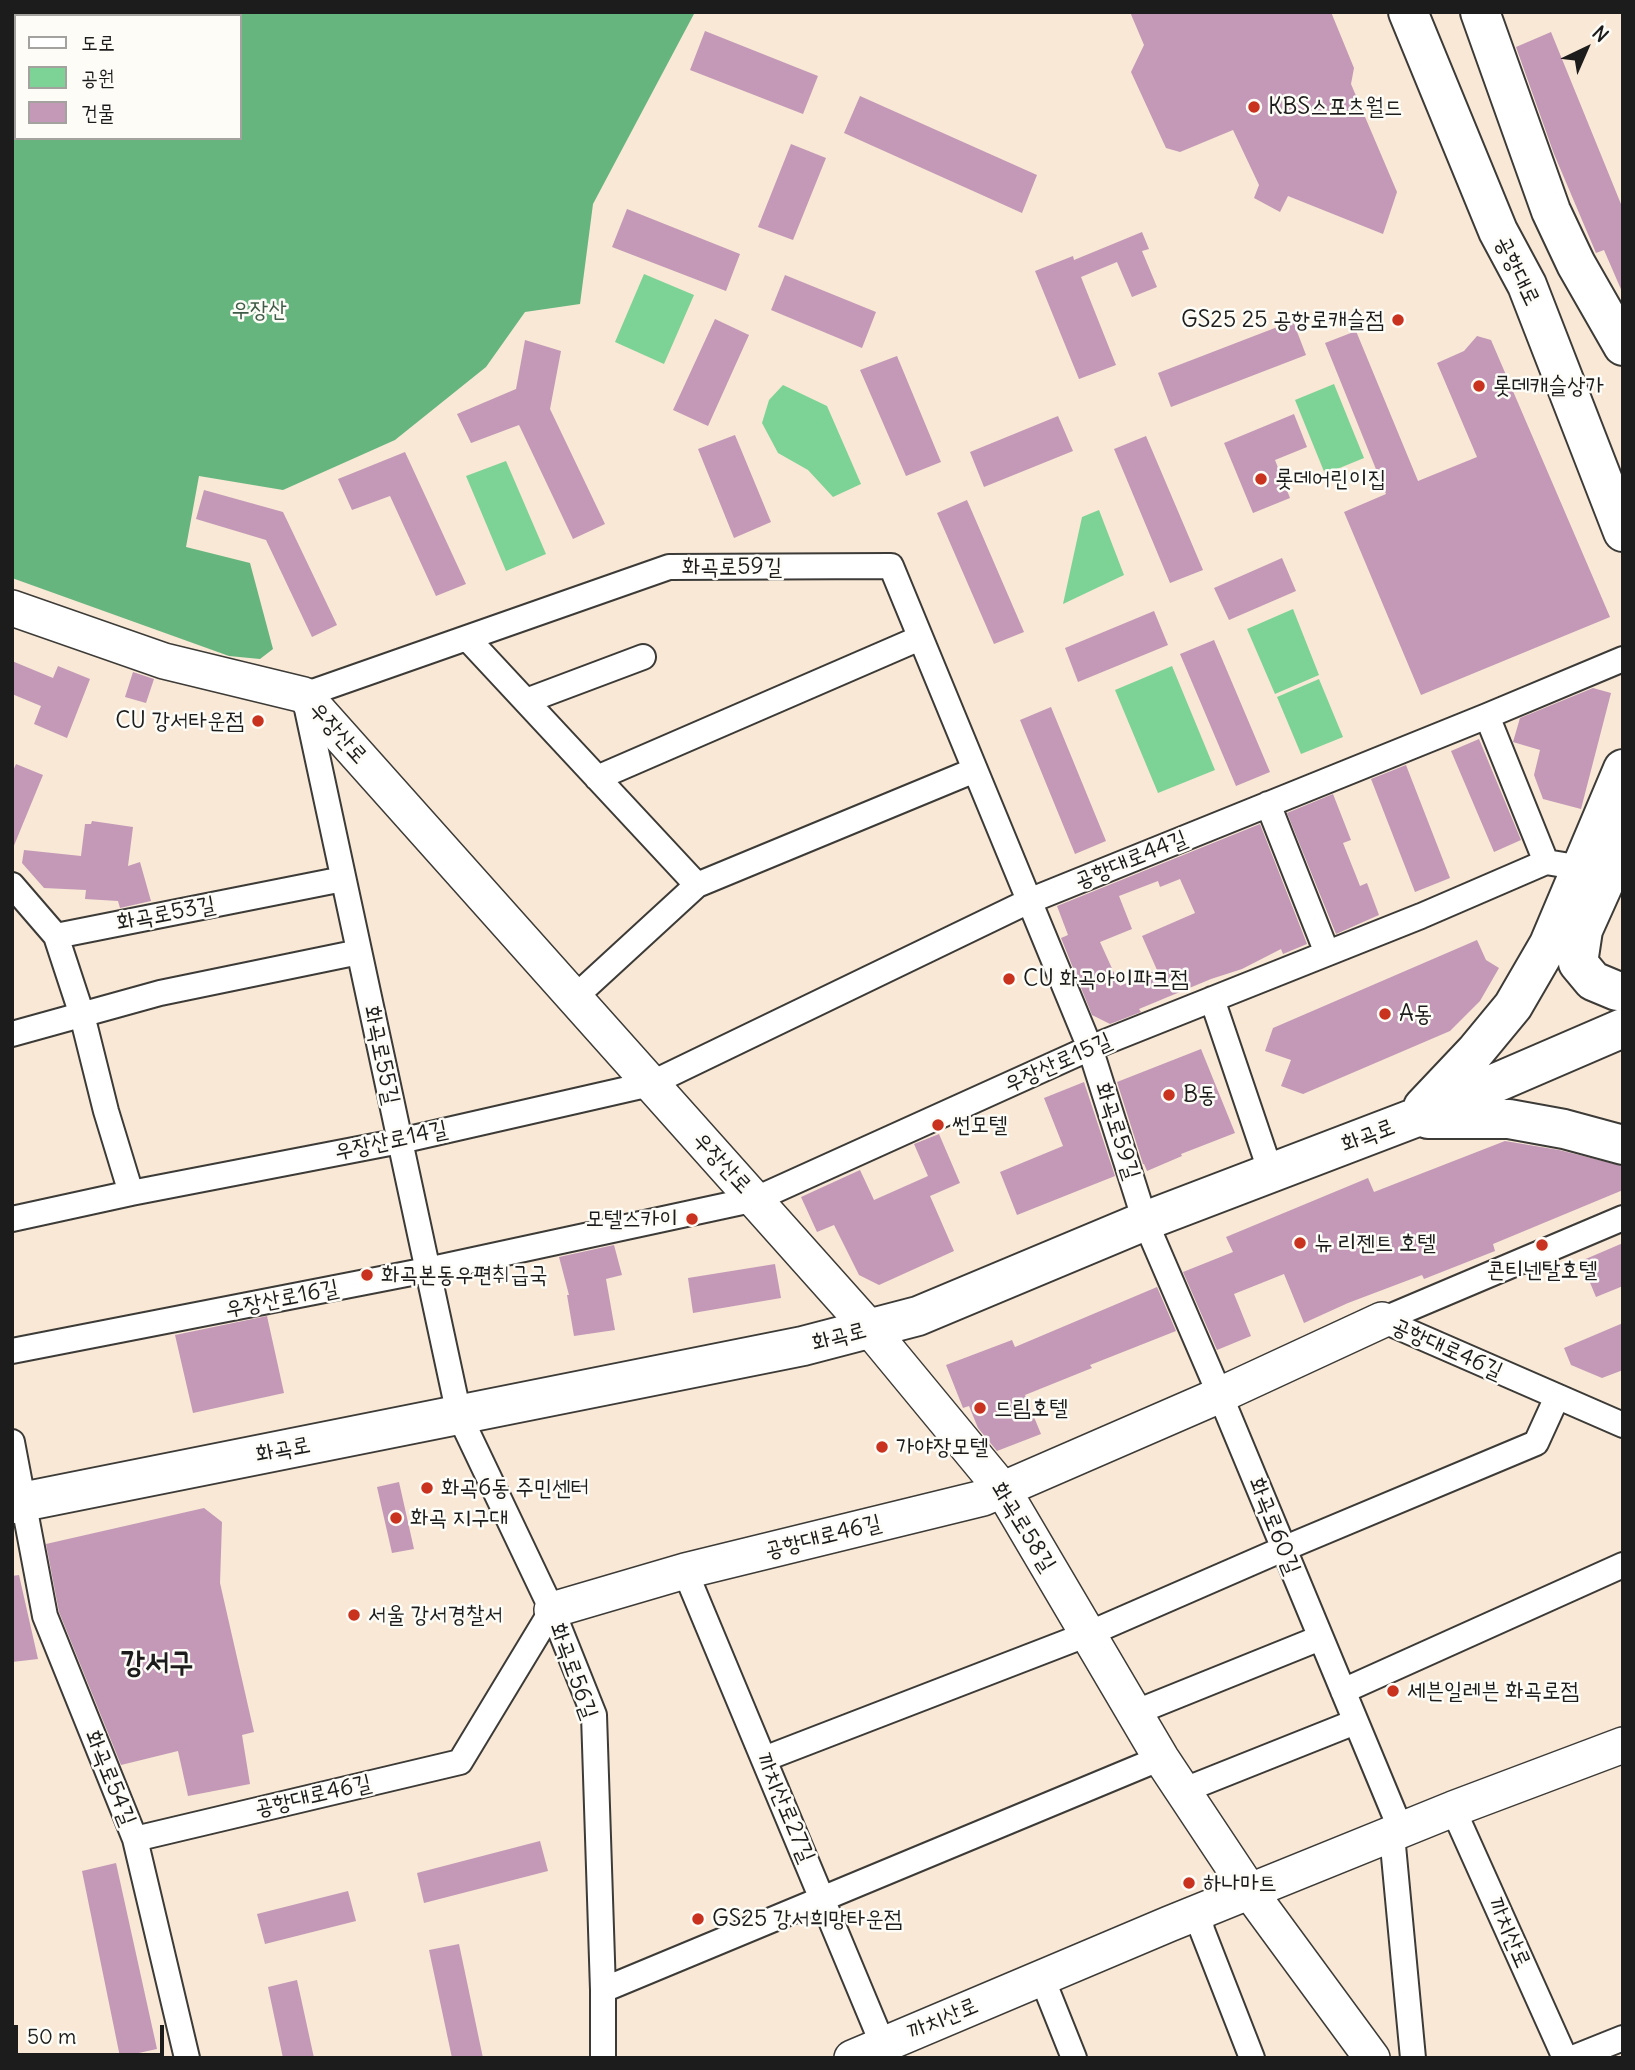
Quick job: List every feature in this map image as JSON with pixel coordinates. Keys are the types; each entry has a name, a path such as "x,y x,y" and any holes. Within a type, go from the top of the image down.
{"main road":[{"name":"공항대로","path":"1408,12 1498,231 1527,285 1623,532"},
{"path":"1480,12 1551,211 1576,264 1623,346"},
{"path":"1412,1119 1475,1052 1513,1006 1549,944 1564,865 1623,769"},
{"path":"1623,841 1583,930 1578,963 1593,981 1623,991"},
{"name":"화곡로","path":"18,1503 803,1346 918,1316 1145,1222 1412,1119 1623,1028"},
{"path":"1412,1119 1509,1119 1564,1129 1623,1145"}],"street":[{"name":"화곡로59길","path":"304,695 669,567 891,566 1090,1048 1145,1222"},
{"name":"우장산로","path":"12,608 164,661 304,695 870,1329"},
{"path":"467,638 698,886"},
{"path":"597,778 920,638"},
{"path":"526,701 643,657"},
{"name":"공항대로44길","path":"650,1084 1029,901 1623,659"},
{"name":"화곡로55길","path":"304,695 459,1415"},
{"path":"1487,716 1564,865"},
{"path":"574,999 698,886 975,770"},
{"path":"1268,804 1327,953"},
{"name":"우장산로15길","path":"756,1199 1090,1048 1327,953 1564,865"},
{"name":"화곡로53길","path":"56,936 344,879"},
{"path":"12,885 56,936 82,1014 106,1111 131,1193"},
{"path":"12,1034 160,993 359,953"},
{"path":"1212,999 1271,1173"},
{"name":"우장산로14길","path":"12,1219 400,1141 650,1084"},
{"name":"우장산로16길","path":"12,1351 427,1270 756,1199"},
{"path":"1382,1320 1623,1218"},
{"name":"화곡로60길","path":"1145,1222 1343,1691 1396,1832"},
{"name":"공항대로46길","path":"135,1839 460,1762 552,1610 685,1572 983,1498 1220,1395 1382,1320 1623,1425"},
{"name":"화곡로58길","path":"870,1329 1003,1490 1182,1791 1250,1892 1372,2058"},
{"path":"764,1759 1088,1634 1536,1443 1557,1397"},
{"name":"화곡로56길","path":"459,1415 552,1610 594,1715 604,2058"},
{"path":"12,1442 18,1503"},
{"name":"화곡로54길","path":"18,1503 45,1616 135,1839 187,2058"},
{"path":"1343,1691 1623,1565"},
{"name":"까치산로27길","path":"685,1572 823,1899 875,2054"},
{"path":"1134,1713 1320,1638"},
{"path":"1182,1791 1355,1722"},
{"name":"까치산로","path":"875,2054 1042,1978 1199,1912 1453,1809 1623,1745"},
{"path":"603,1990 1161,1758"},
{"name":"까치산로","path":"1453,1809 1565,2058"},
{"path":"1396,1832 1413,2058"},
{"path":"1199,1912 1202,1930 1252,2058"},
{"path":"1042,1978 1074,2058"},
{"path":"1573,2058 1623,2038"}],"green space":[{"name":"우장산","path":"12,12 695,12 593,204 580,304 525,312 486,367 395,440 283,490 199,476 186,547 250,563 273,649 260,659 229,656 12,578"},
{"path":"644,274 694,295 664,364 615,342"},
{"path":"1334,384 1364,458 1325,474 1295,400"},
{"path":"783,385 827,406 861,484 833,497 808,470 778,453 762,423 769,400"},
{"path":"506,461 546,554 506,571 466,476"},
{"path":"1099,510 1124,575 1063,604 1082,517"},
{"path":"1293,609 1319,675 1275,694 1247,629"},
{"path":"1172,666 1215,770 1158,793 1115,690"},
{"path":"1319,679 1343,737 1301,754 1277,697"}],"building":[{"name":"KBS스포츠월드","path":"1130,12 1331,12 1354,68 1351,84 1397,192 1383,234 1288,196 1280,212 1254,198 1259,185 1233,130 1180,152 1166,148 1131,72 1144,45"},
{"path":"705,31 818,76 803,114 690,70"},
{"path":"1551,32 1623,209 1623,294 1604,250 1596,253 1554,154 1516,47"},
{"path":"860,96 1037,175 1022,213 844,133"},
{"path":"791,144 826,158 793,240 758,227"},
{"path":"627,209 740,254 726,291 612,247"},
{"path":"1142,232 1149,249 1142,251 1157,287 1132,297 1117,262 1081,277 1116,365 1079,379 1035,271 1073,256 1074,260"},
{"path":"785,275 876,312 862,348 771,310"},
{"path":"715,319 749,335 708,426 673,410"},
{"path":"1293,321 1306,355 1171,407 1158,373"},
{"path":"1356,331 1418,481 1477,457 1437,363 1464,351 1477,336 1491,340 1610,617 1421,695 1344,512 1386,494 1325,343"},
{"path":"525,340 561,351 550,409 605,524 573,539 519,425 471,443 457,414 516,389"},
{"path":"897,356 941,462 906,476 860,370"},
{"name":"롯데어린이집","path":"1294,414 1307,447 1275,460 1290,498 1253,513 1224,443"},
{"path":"1058,416 1073,451 984,487 970,452"},
{"path":"735,435 771,522 734,538 698,449"},
{"path":"1146,436 1203,570 1170,583 1114,449"},
{"path":"405,452 466,584 436,596 390,496 352,510 338,479"},
{"path":"204,490 283,512 337,625 312,637 266,540 196,519"},
{"path":"967,500 1024,632 994,644 937,513"},
{"path":"1282,558 1296,591 1229,620 1214,588"},
{"path":"1154,611 1168,645 1078,682 1065,648"},
{"path":"1214,640 1270,772 1236,786 1180,654"},
{"path":"12,661 53,678 58,666 90,679 67,738 34,724 41,706 12,694"},
{"path":"133,672 154,679 146,703 125,697"},
{"path":"1593,688 1611,693 1581,809 1543,799 1534,775 1540,750 1513,742 1520,718"},
{"path":"1051,707 1106,841 1075,854 1020,720"},
{"path":"1479,739 1521,840 1494,852 1451,751"},
{"path":"16,764 43,775 13,848 12,773"},
{"path":"1406,765 1450,878 1415,892 1371,779"},
{"path":"1333,794 1351,840 1343,843 1360,886 1367,883 1379,915 1336,934 1287,813"},
{"path":"92,821 133,827 128,866 140,862 151,901 120,908 118,901 85,899 86,890 44,888 22,863 24,850 81,856 85,824 91,824"},
{"path":"1260,824 1307,944 1283,954 1281,949 1242,969 1139,1009 1141,1012 1110,1024 1092,1015 1061,938 1068,935 1057,906","holes":["1180,879 1195,913 1142,936 1157,970 1120,986 1100,942 1132,929 1119,896 1158,881 1160,887"]},
{"name":"A동","path":"1477,940 1486,960 1499,968 1480,1001 1450,1031 1303,1094 1281,1086 1291,1060 1265,1051 1273,1028"},
{"name":"B동","path":"1201,1049 1235,1133 1181,1154 1182,1156 1147,1171 1117,1082"},
{"path":"1084,1082 1115,1176 1017,1215 1000,1172 1063,1146 1044,1098"},
{"path":"939,1134 960,1183 930,1196 954,1251 879,1285 859,1275 834,1225 817,1232 801,1197 860,1170 874,1200 928,1176 914,1144"},
{"path":"1505,1141 1559,1150 1623,1166 1623,1190 1493,1244 1495,1251 1424,1279 1422,1275 1304,1323 1284,1274 1234,1294 1251,1336 1217,1350 1183,1272 1233,1252 1226,1237 1368,1178 1374,1192"},
{"path":"1623,1243 1623,1286 1596,1297 1581,1261"},
{"path":"614,1245 622,1275 606,1279 615,1330 574,1336 569,1295 559,1257"},
{"path":"775,1264 781,1298 693,1313 688,1278"},
{"path":"1157,1287 1176,1331 1090,1365 1092,1368 1025,1395 1041,1434 997,1451 978,1428 969,1406 963,1408 946,1365 1012,1340 1015,1347"},
{"path":"267,1316 284,1393 193,1413 175,1335"},
{"path":"1623,1323 1623,1370 1602,1378 1571,1365 1564,1348"},
{"name":"화곡 지구대","path":"399,1482 414,1549 392,1553 377,1487"},
{"path":"204,1508 222,1522 220,1583 254,1732 242,1735 250,1784 188,1796 178,1751 121,1765 59,1612 46,1544"},
{"path":"19,1575 38,1659 12,1662 12,1576"},
{"path":"540,1841 548,1871 424,1903 417,1873"},
{"path":"116,1863 157,2049 120,2057 82,1871"},
{"path":"348,1891 356,1921 265,1944 257,1914"},
{"path":"459,1944 483,2058 452,2058 429,1950"},
{"path":"297,1980 314,2058 283,2058 268,1987"}],"place":[{"name":"KBS스포츠월드","path":"1254,107"},
{"name":"GS25 25 공항로캐슬점","path":"1398,320"},
{"name":"롯데캐슬상가","path":"1479,386"},
{"name":"롯데어린이집","path":"1261,479"},
{"name":"CU 강서타운점","path":"258,721"},
{"name":"CU 화곡아이파크점","path":"1009,979"},
{"name":"A동","path":"1385,1014"},
{"name":"B동","path":"1169,1095"},
{"name":"썬모텔","path":"938,1125"},
{"name":"모텔스카이","path":"692,1219"},
{"name":"뉴 리젠트 호텔","path":"1300,1243"},
{"name":"콘티넨탈호텔","path":"1542,1245"},
{"name":"화곡본동우편취급국","path":"367,1275"},
{"name":"드림호텔","path":"980,1408"},
{"name":"가야장모텔","path":"882,1447"},
{"name":"화곡6동 주민센터","path":"427,1488"},
{"name":"화곡 지구대","path":"396,1518"},
{"name":"서울 강서경찰서","path":"354,1615"},
{"name":"세븐일레븐 화곡로점","path":"1393,1691"},
{"name":"하나마트","path":"1189,1883"},
{"name":"GS25 강서희망타운점","path":"698,1919"}],"district":[{"name":"강서구","path":"157,1663"}]}
